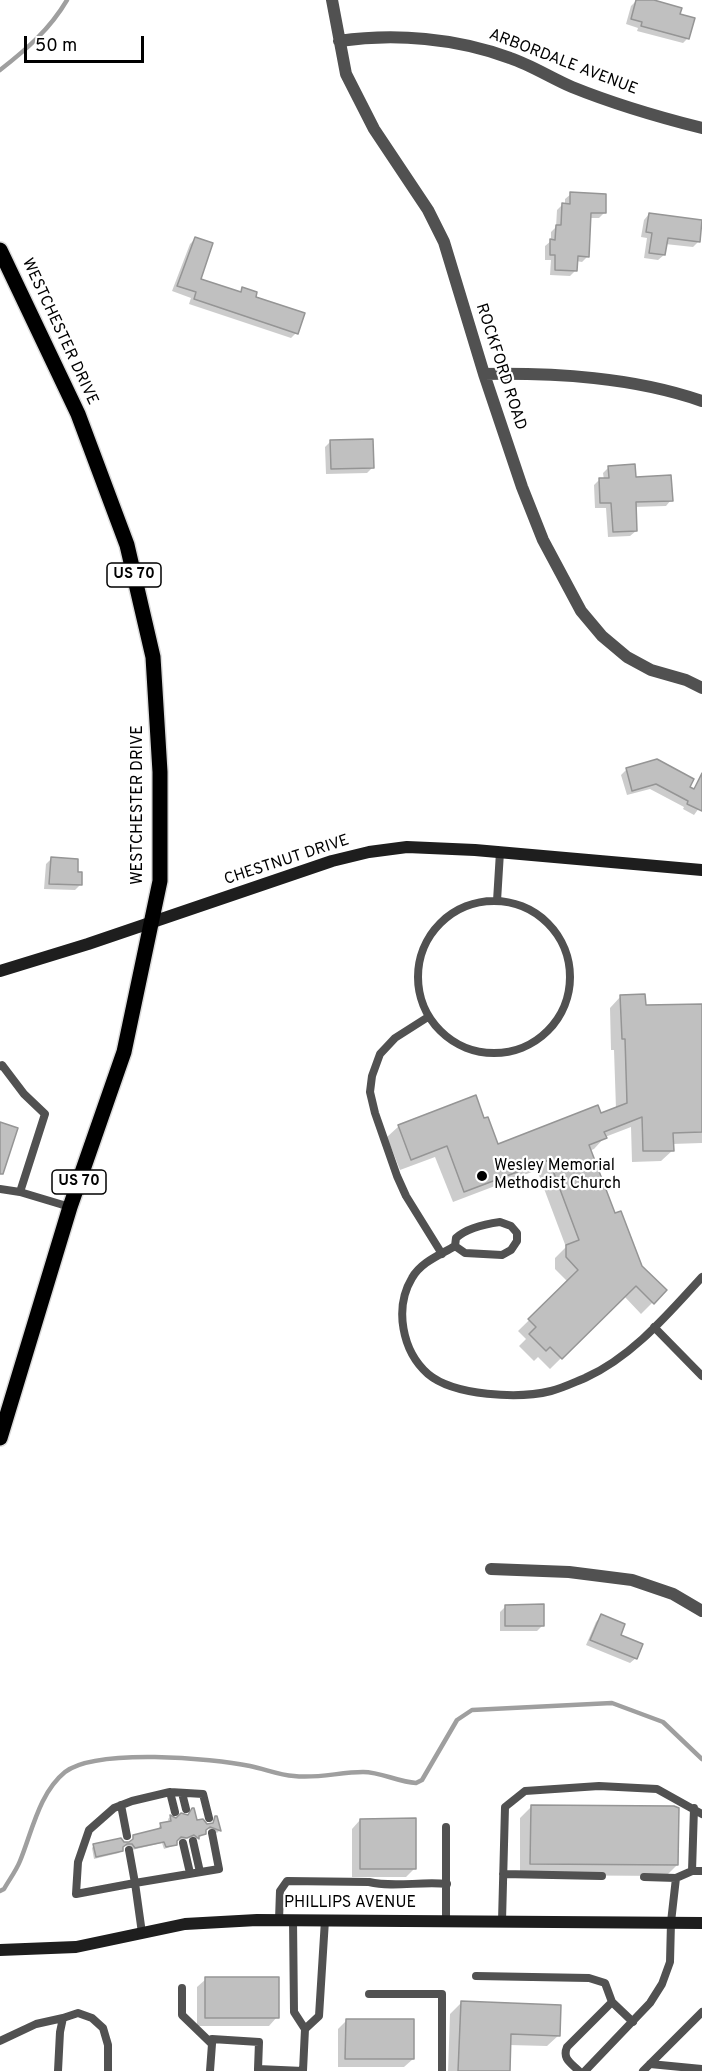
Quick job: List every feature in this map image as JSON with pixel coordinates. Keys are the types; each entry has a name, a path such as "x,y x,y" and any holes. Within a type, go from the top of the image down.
{"main road":[{"name":"WESTCHESTER DRIVE","path":"0,250 78,414 127,545 153,657 160,772 160,881 124,1052 70,1207 5,1408 0,1438"}],"street":[{"name":"ROCKFORD ROAD","path":"332,0 346,74 374,129 428,210 444,242 484,374 522,487 543,540 581,611 602,636 627,657 651,670 686,680 702,688"},
{"name":"ARBORDALE AVENUE","path":"339,41 391,37 461,44 510,58 572,87 702,128"},
{"path":"484,374 533,373 617,381 702,401"},
{"name":"CHESTNUT DRIVE","path":"0,971 151,924 332,861 369,852 407,848 500,852 702,870"},
{"path":"491,1569 569,1572 632,1580 673,1594 702,1611"},
{"name":"PHILLIPS AVENUE","path":"0,1950 76,1947 185,1924 279,1920 702,1923"}],"lane":[{"path":"497,901 500,852"},
{"path":"503,900 527,907 547,921 562,940 570,964 572,982 561,1016 544,1035 521,1048 505,1053 469,1049 446,1036 428,1017 419,994 417,970 423,946 437,926 455,910 478,901 497,901 503,900"},
{"path":"428,1017 395,1038 380,1054 372,1076 370,1092 397,1176 406,1196 442,1254"},
{"path":"0,1066 2,1065 24,1094 45,1114 20,1192"},
{"path":"0,1190 20,1192 70,1207"},
{"path":"500,1222 511,1226 517,1233 517,1241 512,1250 501,1255 465,1253 455,1246 456,1238 461,1234 489,1223 500,1222"},
{"path":"455,1246 429,1260 412,1277 402,1303 404,1331 414,1359 429,1375 449,1385 477,1392 516,1395 551,1391 587,1377 611,1363 654,1327 702,1277"},
{"path":"654,1327 702,1376"},
{"path":"502,1921 505,1807 525,1791 599,1786 657,1789 702,1814"},
{"path":"170,1792 175,1812"},
{"path":"208,1818 203,1794 170,1792 114,1808 89,1830 78,1862 76,1894 219,1869 212,1833"},
{"path":"182,1793 186,1809"},
{"path":"121,1805 127,1836"},
{"path":"692,1871 694,1808"},
{"path":"446,1827 446,1921"},
{"path":"193,1841 200,1872"},
{"path":"183,1843 190,1873"},
{"path":"129,1850 141,1933"},
{"path":"644,1877 676,1878 692,1871 702,1871"},
{"path":"503,1874 602,1876"},
{"path":"585,2071 651,2003 662,1984 670,1962 671,1922 676,1878"},
{"path":"279,1920 280,1891 287,1881 369,1882 378,1885 413,1885 430,1882 447,1884"},
{"path":"210,2071 212,2039 259,2042 258,2070 303,2071 304,2029 294,2013 293,1920"},
{"path":"304,2029 319,2016 325,1920"},
{"path":"476,1976 589,1978 605,1983 612,2002 633,2022"},
{"path":"182,1988 182,2015 212,2044"},
{"path":"369,1994 442,1994 442,2071"},
{"path":"579,2071 566,2059 567,2047 612,2002"},
{"path":"647,2068 702,2012"},
{"path":"0,2041 36,2024 78,2013 92,2018 103,2028 108,2045 108,2071"},
{"path":"58,2071 63,2018"},
{"path":"647,2068 654,2066 702,2069"}],"building":[{"path":"636,0 654,0 682,8 680,14 695,18 689,39 641,26 642,22 631,19"},
{"path":"570,192 606,194 606,213 591,213 589,257 578,256 577,271 555,270 555,255 550,255 550,239 555,240 556,225 561,225 562,203 570,204"},
{"path":"649,213 702,220 700,242 668,238 665,255 649,253 652,233 646,232"},
{"path":"195,237 213,243 201,279 241,292 242,287 257,292 256,297 305,313 298,334 194,299 196,292 177,286"},
{"path":"373,439 374,468 331,469 330,440"},
{"path":"635,464 636,477 671,475 673,501 636,502 637,531 613,532 611,503 600,503 599,478 609,478 608,466"},
{"path":"657,759 694,779 690,787 694,789 702,773 702,811 656,784 632,791 626,768"},
{"path":"51,857 78,859 78,872 82,872 82,885 49,884"},
{"name":"Wesley Memorial Methodist Church","path":"645,994 646,1005 702,1004 702,1132 673,1133 674,1151 643,1151 642,1117 604,1132 607,1138 589,1145 615,1213 621,1211 642,1266 667,1290 654,1304 636,1286 562,1359 550,1347 546,1351 529,1334 536,1327 528,1319 578,1270 566,1257 566,1245 579,1240 549,1160 464,1192 447,1146 411,1160 398,1125 476,1095 484,1118 488,1117 498,1144 598,1105 601,1113 627,1103 625,1039 622,1039 620,995"},
{"path":"0,1122 18,1128 3,1174 0,1174"},
{"path":"544,1604 544,1626 505,1626 505,1605"},
{"path":"601,1614 625,1624 621,1635 643,1644 637,1659 590,1640"},
{"path":"531,1805 674,1806 679,1808 678,1865 530,1864"},
{"path":"194,1808 197,1820 203,1819 207,1824 213,1823 217,1816 221,1831 210,1827 206,1830 206,1834 199,1836 199,1839 194,1835 187,1838 181,1837 177,1845 166,1847 164,1842 135,1848 132,1844 127,1844 123,1847 123,1851 96,1857 93,1844 121,1838 124,1842 129,1842 133,1839 133,1835 161,1828 160,1823 171,1821 170,1815 176,1818 181,1813 188,1815"},
{"path":"416,1818 416,1869 360,1869 360,1819"},
{"path":"205,1977 279,1977 279,2018 205,2018"},
{"path":"461,2001 561,2005 560,2036 511,2034 510,2071 458,2071"},
{"path":"346,2019 414,2019 414,2059 345,2059"}],"waterway":[{"path":"0,70 37,38 67,0"},
{"path":"0,1891 4,1889 18,1865 42,1802 56,1781 65,1772 80,1765 102,1760 127,1757 183,1758 232,1763 303,1777 363,1772 416,1783 422,1780 457,1720 472,1710 612,1703 663,1722 702,1759"}],"place":[{"name":"Wesley Memorial Methodist Church","path":"482,1176"}]}
